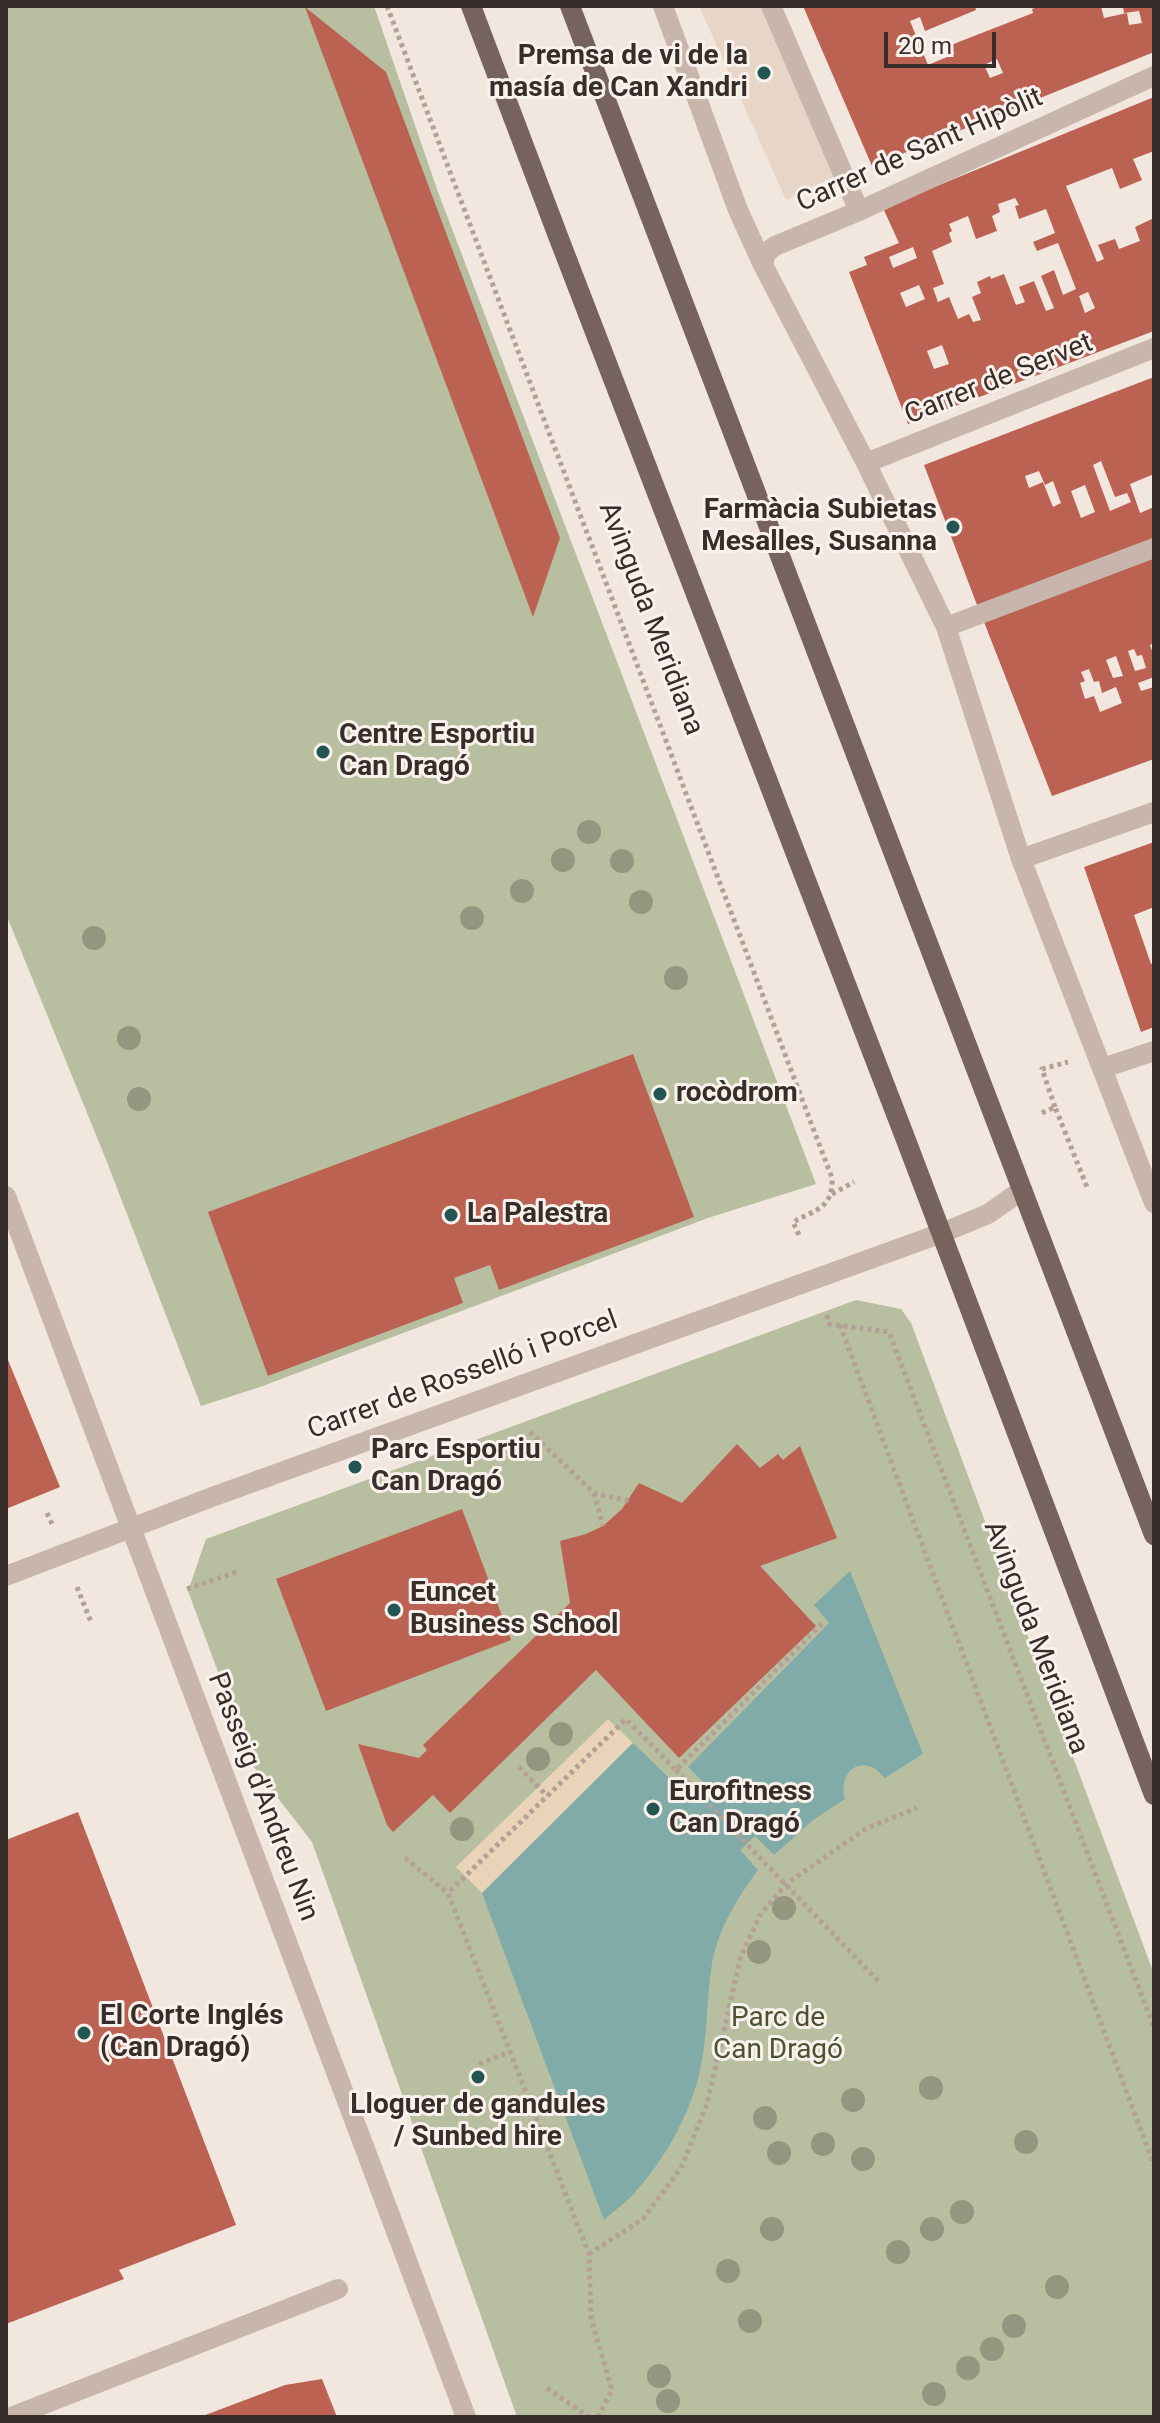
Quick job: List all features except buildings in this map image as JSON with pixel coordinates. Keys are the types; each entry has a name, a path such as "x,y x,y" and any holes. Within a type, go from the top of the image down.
{"main road":[{"name":"Avinguda Meridiana","path":"471,6 1154,1795"},
{"path":"570,6 1154,1535"}],"street":[{"path":"663,6 738,210 763,265 866,463 946,627 1021,859 1154,1203"},
{"path":"771,6 859,211"},
{"name":"Carrer de Sant Hipòlit","path":"763,265 766,253 775,246 859,211 1154,76"},
{"name":"Carrer de Servet","path":"866,463 1154,348"},
{"path":"946,627 1154,548"},
{"path":"1021,859 1154,812"},
{"path":"1103,1068 1154,1051"},
{"path":"942,1233 988,1214 1022,1190"},
{"name":"Passeig d'Andreu Nin","path":"6,1196 466,2417"},
{"name":"Carrer de Rosselló i Porcel","path":"6,1576 502,1391 942,1233"},
{"path":"11,2417 338,2289"}],"path":[{"name":"Avinguda Meridiana","path":"387,6 832,1178 832,1194"},
{"path":"1070,1062 1042,1069 1087,1187"},
{"path":"1042,1113 1055,1107"},
{"path":"799,1235 793,1222 822,1207 832,1194 854,1182"},
{"name":"Avinguda Meridiana","path":"827,1315 829,1324 889,1332 1154,2028"},
{"path":"840,1325 1154,2165"},
{"path":"530,1432 594,1493 629,1501"},
{"path":"594,1493 603,1526"},
{"path":"47,1513 53,1526"},
{"path":"187,1589 239,1571"},
{"path":"77,1587 91,1622"},
{"path":"676,1770 822,1624"},
{"path":"448,1893 626,1719 878,1981"},
{"path":"519,1767 547,1796"},
{"path":"589,2254 643,2219 681,2168 707,2104 741,1956 760,1915 786,1884 867,1828 917,1808"},
{"path":"405,1858 448,1893 589,2254 591,2318 612,2390 598,2417"},
{"path":"479,2064 510,2052"},
{"path":"547,2388 589,2417"}],"green space":[{"name":"Centre Esportiu Can Dragó","path":"6,6 374,6 438,192 816,1184 708,1218 260,1387 201,1406 105,1157 6,914"},
{"name":"Parc de Can Dragó","path":"856,1300 901,1309 911,1323 1154,1974 1154,2417 517,2417 312,1842 253,1766 188,1591 206,1539"}],"sand":[{"path":"608,1719 633,1743 482,1893 456,1867"}],"shaded area":[{"path":"699,6 762,6 836,176 786,200"}],"water":[{"path":"850,1571 923,1754 885,1778 875,1768 866,1765 854,1768 846,1778 845,1799 813,1820 774,1855 755,1836 740,1850 758,1870 730,1914 715,1950 704,2050 693,2094 681,2124 656,2166 632,2195 604,2220 482,1893 633,1743 692,1800 706,1785 688,1767 829,1623 814,1605"}],"place":[{"name":"Premsa de vi de la masía de Can Xandri","path":"764,73"},
{"name":"Farmàcia Subietas Mesalles, Susanna","path":"953,527"},
{"name":"Centre Esportiu Can Dragó","path":"323,752"},
{"name":"rocòdrom","path":"660,1094"},
{"name":"La Palestra","path":"451,1215"},
{"name":"Parc Esportiu Can Dragó","path":"355,1467"},
{"name":"Euncet Business School","path":"394,1610"},
{"name":"Eurofitness Can Dragó","path":"653,1809"},
{"name":"El Corte Inglés (Can Dragó)","path":"84,2033"},
{"name":"Lloguer de gandules / Sunbed hire","path":"478,2077"}]}
